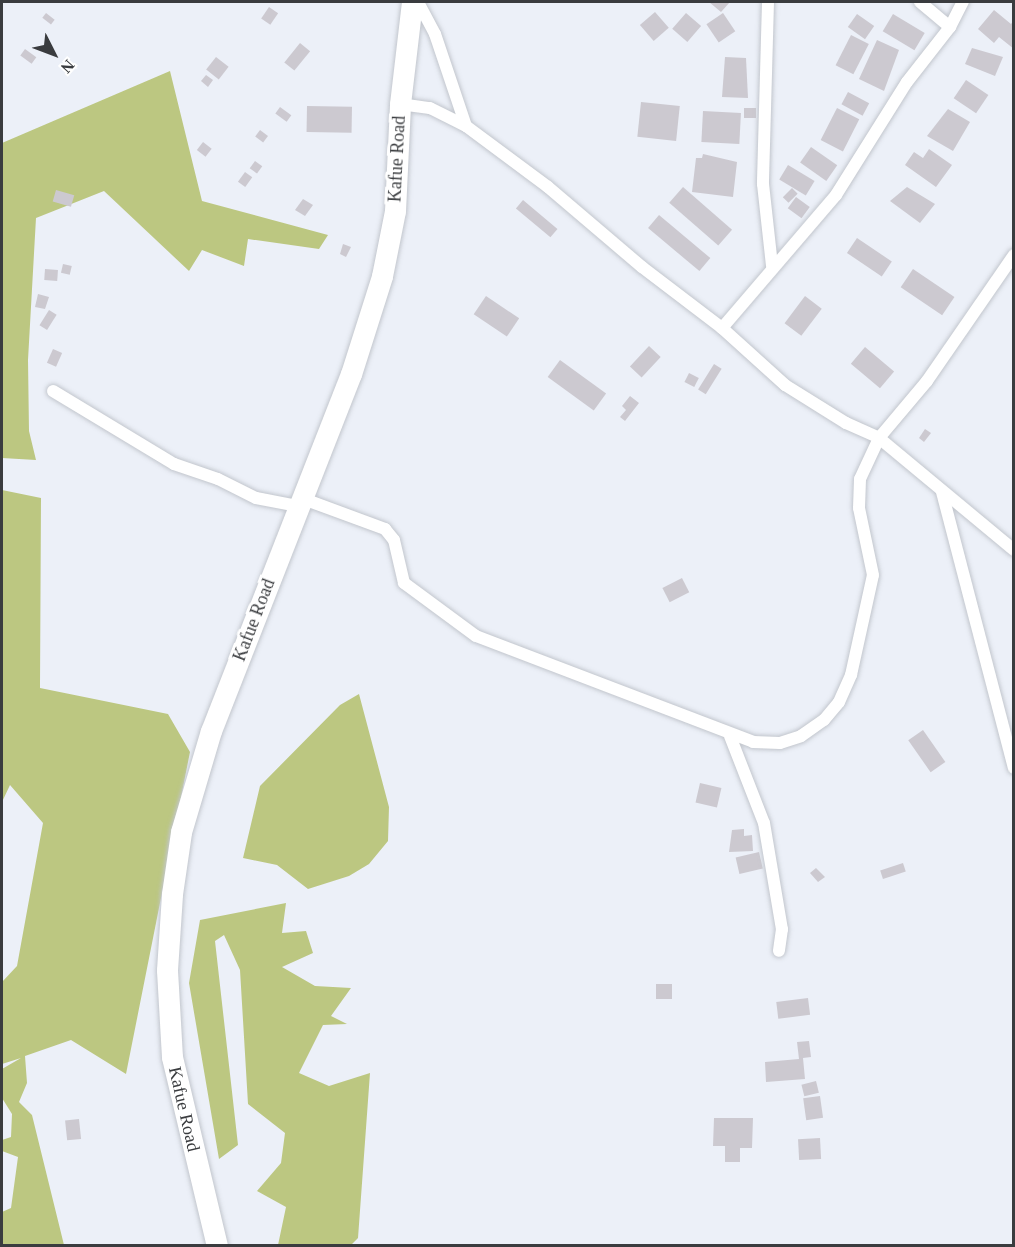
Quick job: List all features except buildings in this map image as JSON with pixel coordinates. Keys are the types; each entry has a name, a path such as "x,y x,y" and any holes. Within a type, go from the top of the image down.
{"highway":[{"name":"Kafue Road","path":"217,1245 172,1057 167,970 172,894 181,832 211,731 351,374 382,276 395,211 400,104 412,2"}],"street":[{"path":"418,2 435,34 466,126"},
{"path":"768,2 763,184 772,266"},
{"path":"920,2 951,27"},
{"path":"722,328 772,266 836,195 907,82 951,27 963,2"},
{"path":"400,104 430,108 466,126 548,187 642,267 722,328 785,385 846,423 879,438 1014,550"},
{"path":"53,391 174,464 218,479 256,498 300,502 386,529 394,540 404,583 476,636 730,736 780,743 816,725 839,702 851,675 870,596 871,557 858,494 864,465 879,438 927,381 1014,255"},
{"path":"942,492 1014,768"},
{"path":"730,736 764,823 782,929 780,951"}],"green space":[{"path":"170,71 202,201 328,235 319,249 248,239 244,266 202,250 189,271 104,191 36,218 28,360 29,431 36,460 2,458 2,143"},
{"path":"2,490 41,498 40,688 168,714 190,752 126,1074 71,1040 25,1056 27,1083 19,1102 32,1115 64,1245 2,1245 2,1212 11,1208 18,1157 2,1151 2,1140 11,1137 12,1114 2,1098 2,1069 21,1058 2,1064 2,982 17,966 43,823 10,785 2,802"},
{"path":"359,694 389,807 388,841 369,864 349,876 308,889 277,865 243,858 260,786 340,705"},
{"path":"286,903 282,933 306,931 313,953 282,967 315,986 351,988 331,1016 347,1024 323,1025 299,1073 329,1086 370,1073 358,1238 351,1245 278,1245 286,1207 257,1191 281,1163 285,1133 248,1104 240,970 224,935 215,941 238,1145 219,1159 189,983 200,920"}]}
